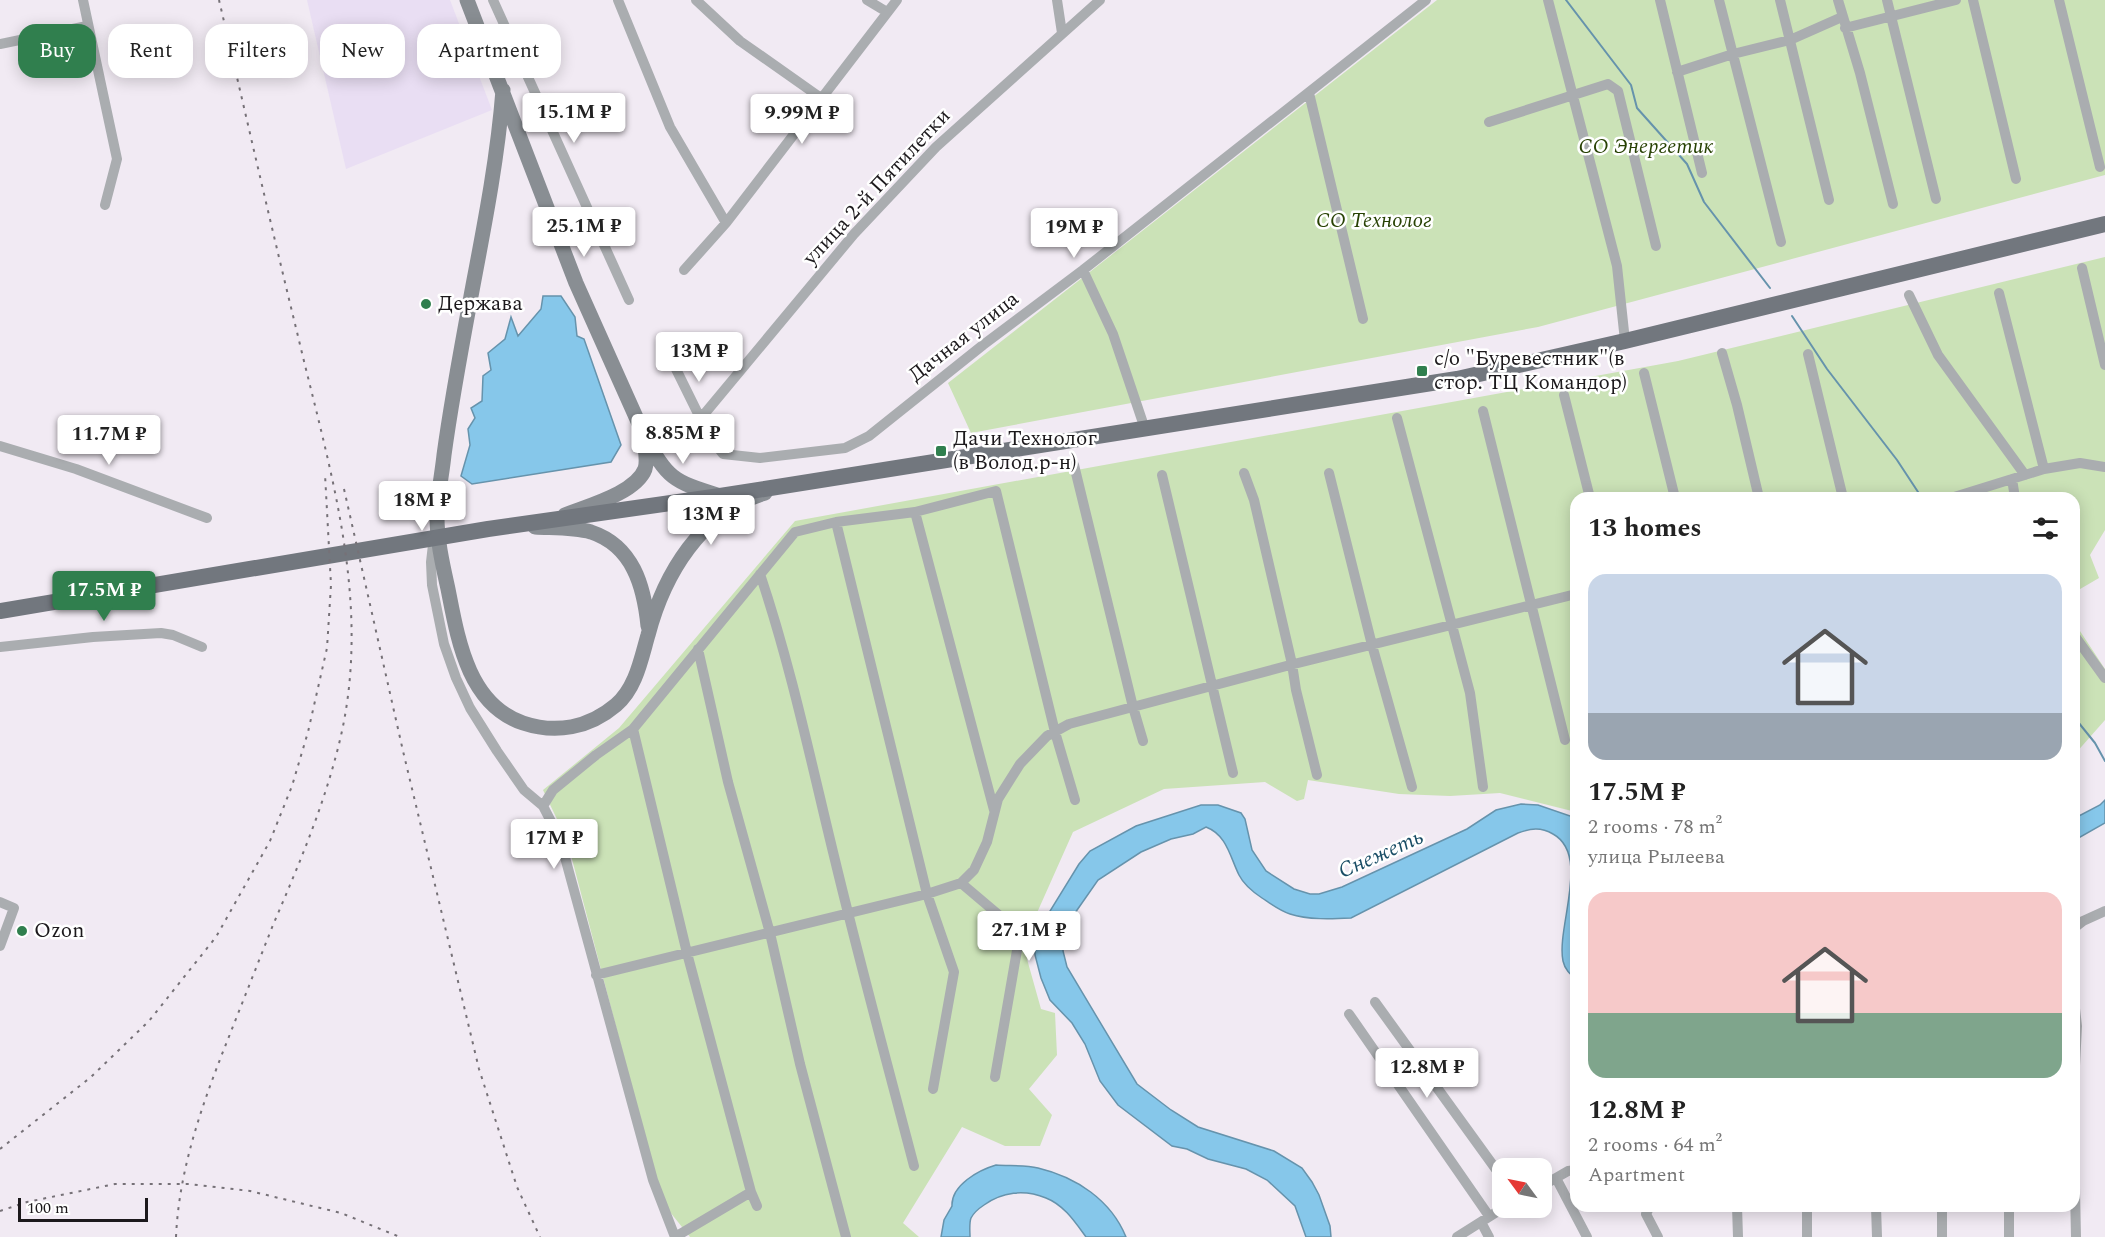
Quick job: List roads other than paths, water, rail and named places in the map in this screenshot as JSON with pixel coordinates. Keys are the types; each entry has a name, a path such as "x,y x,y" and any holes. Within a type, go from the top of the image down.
{"main road":[{"path":"0,612 488,529 720,496 1457,379 1625,341 2105,224"}],"street":[{"path":"83,0 87,24"},
{"path":"467,0 576,283 644,435 656,457 675,480 720,496"},
{"path":"493,0 629,300"},
{"path":"618,0 670,127 726,223"},
{"path":"696,0 740,41 821,98"},
{"path":"867,0 887,12"},
{"path":"684,270 726,223 897,0"},
{"path":"1057,0 1062,33"},
{"name":"улица 2-й Пятилетки","path":"701,418 854,234 936,147 1062,33 1086,4 1100,0"},
{"name":"Дачная улица","path":"672,361 709,436 723,454 760,458 845,448 868,436 1426,0"},
{"path":"1548,0 1617,266 1625,341"},
{"path":"1660,0 1701,173"},
{"path":"1719,0 1780,242"},
{"path":"1780,0 1828,200"},
{"path":"1838,0 1860,73 1893,204"},
{"path":"1887,0 1936,199"},
{"path":"1845,28 1956,0"},
{"path":"1973,0 2016,179"},
{"path":"2059,0 2100,167"},
{"path":"1677,72 1733,54 1790,40 1842,17"},
{"path":"0,44 18,40"},
{"path":"96,66 117,159 105,205"},
{"path":"1489,122 1608,84 1618,91 1656,246"},
{"path":"503,90 500,133 489,202 452,393 431,562 432,585 444,644 470,708 524,790 543,806 560,839 653,1180 675,1237 751,1192"},
{"path":"1309,93 1363,319"},
{"path":"500,133 506,129 516,129"},
{"path":"2082,267 2105,365"},
{"path":"1083,270 1113,334 1145,429"},
{"path":"2000,293 2044,469"},
{"path":"1909,295 1938,355 2025,475"},
{"path":"1722,353 1758,492"},
{"path":"1808,354 1842,492"},
{"path":"1644,373 1674,492"},
{"path":"1564,395 1588,492"},
{"path":"1483,411 1565,740"},
{"path":"1397,418 1470,693 1483,787"},
{"path":"554,519 608,498 638,480 645,469 644,435"},
{"path":"0,446 76,469 207,518"},
{"path":"1970,492 2044,469 2080,463 2105,467"},
{"path":"1074,465 1132,707 1143,741"},
{"path":"1244,473 1254,500 1317,775"},
{"path":"1329,473 1372,645 1412,787"},
{"path":"1162,475 1233,773"},
{"path":"2012,479 2014,492"},
{"path":"437,518 442,562 459,639 474,680 489,702 513,719 546,729 564,729 585,724 603,715 618,703 630,687 639,668 668,580 691,542 734,505 761,494 797,484"},
{"path":"543,806 553,790 633,729 795,532 836,522 915,512 996,491 1055,732 1075,800"},
{"path":"915,512 994,812"},
{"path":"836,522 927,894 954,972 933,1089"},
{"path":"509,526 565,528 590,532 606,538 634,567 641,583 649,632"},
{"path":"760,574 788,672 914,1166"},
{"path":"596,975 848,914 962,883 974,870 987,842 998,799 1020,764 1047,736 1069,724 1292,664 1570,595"},
{"path":"0,647 93,637 160,633 173,635 202,647"},
{"path":"2080,643 2105,678"},
{"path":"698,649 728,782 770,933 800,1064 846,1237"},
{"path":"633,729 687,953 751,1192 757,1206"},
{"path":"962,883 1020,933 995,1077"},
{"path":"0,902 14,908 0,946"},
{"path":"2080,924 2105,911"},
{"path":"1375,1002 1492,1164"},
{"path":"1349,1014 1485,1219 1489,1237"},
{"path":"1552,1180 1570,1171"},
{"path":"1556,1178 1570,1205"},
{"path":"1574,1212 1587,1237"},
{"path":"1647,1212 1658,1237"},
{"path":"1737,1212 1738,1237"},
{"path":"1807,1212 1808,1237"},
{"path":"1876,1212 1877,1237"},
{"path":"1942,1212 1942,1237"},
{"path":"2009,1212 2009,1237"},
{"path":"2075,1212 2076,1237"},
{"path":"1456,1237 1492,1215"}],"water":[{"path":"543,296 561,296 575,317 577,336 584,339 621,445 611,462 472,484 461,476 470,445 468,429 475,418 471,408 482,401 483,376 491,370 488,353 505,339 511,317 518,336 541,309"},
{"path":"2105,800 2105,823 2080,837 2080,815"},
{"path":"1521,804 1538,805 1570,816 1570,858 1564,844 1553,834 1540,829 1532,829 1518,833 1351,918 1304,917 1283,911 1246,885 1219,835 1206,827 1193,834 1171,839 1141,852 1098,880 1075,913 1065,934 1063,951 1067,967 1137,1084 1198,1127 1274,1151 1302,1168 1319,1195 1330,1226 1331,1237 1306,1237 1295,1206 1267,1180 1246,1169 1172,1146 1118,1105 1100,1081 1085,1044 1072,1023 1050,1000 1041,978 1035,955 1035,939 1079,864 1090,851 1136,826 1201,805 1218,805 1241,813 1245,819 1252,850 1266,871 1294,889 1319,894 1342,887 1467,829 1496,810"},
{"path":"1570,893 1570,973 1563,961 1564,930"},
{"path":"996,1165 1038,1168 1079,1184 1102,1201 1126,1237 1086,1237 1069,1214 1052,1201 1030,1193 1014,1193 998,1197 973,1214 970,1220 970,1237 941,1237 944,1220 952,1206 956,1191 974,1175"}],"waterway":[{"path":"1566,0 1631,85 1637,108 1687,164 1704,202 1770,288"},
{"path":"1792,316 1827,369 1897,460 1918,492"},
{"path":"2080,724 2095,743 2105,761"}],"railway":[{"path":"176,1237 182,1186 201,1111 312,830 329,781 342,731 350,680 352,630 349,580 333,480 219,0"},
{"path":"0,1149 91,1077 149,1021 216,937 270,841 292,786 308,732 327,648 331,585 325,474"},
{"path":"344,489 403,751 479,1069 517,1187 540,1237"},
{"path":"0,1211 27,1202 115,1184 189,1184 250,1191 341,1213 400,1237"}],"place":[{"name":"Держава","path":"426,304"},
{"name":"с/о \"Буревестник\"(в стор. ТЦ Командор)","path":"1422,371"},
{"name":"Дачи Технолог (в Волод.р-н)","path":"941,451"},
{"name":"Ozon","path":"22,931"}],"park label":[{"name":"СО Энергетик","path":"1646,147"},
{"name":"СО Технолог","path":"1374,221"}],"water label":[{"name":"Снежеть","path":"1381,854"}]}
